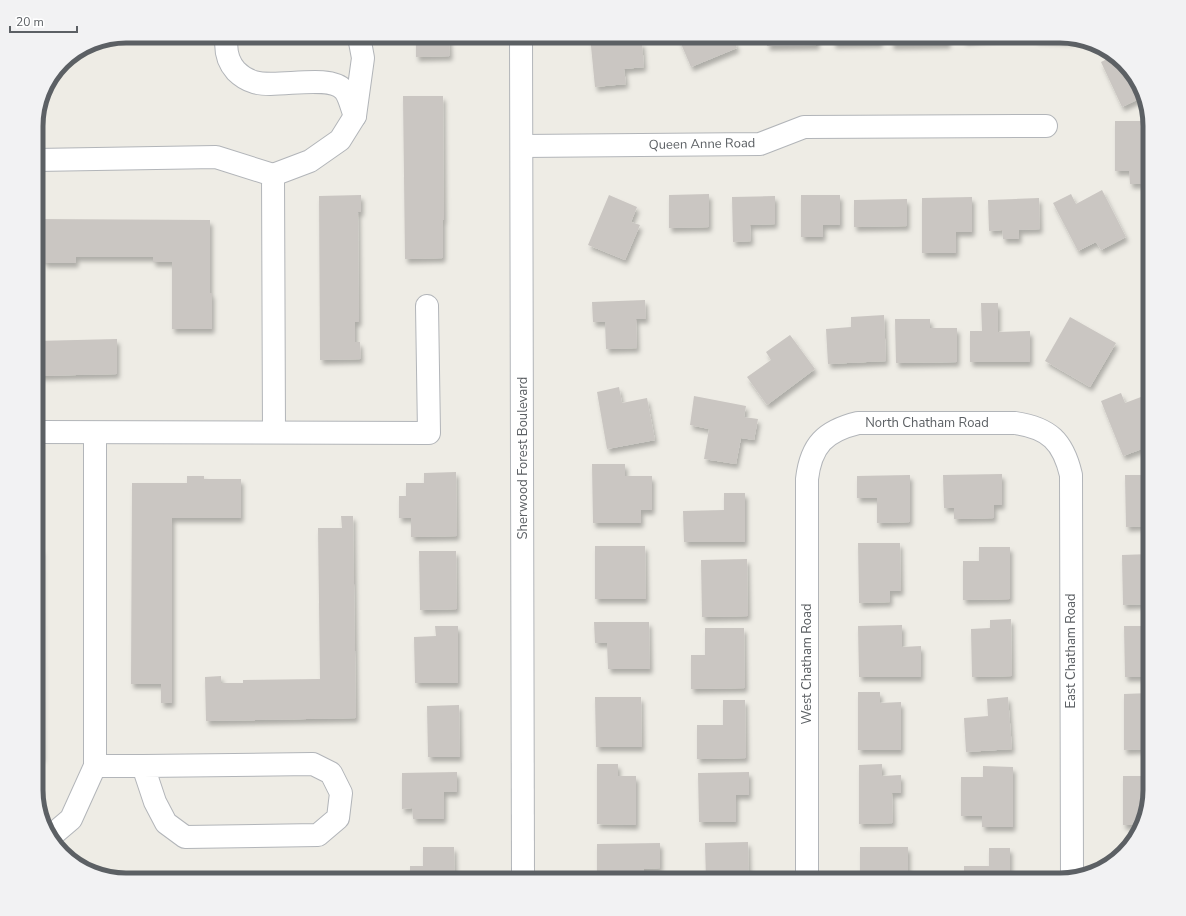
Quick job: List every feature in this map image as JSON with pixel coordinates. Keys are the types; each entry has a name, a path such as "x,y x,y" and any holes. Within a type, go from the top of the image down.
{"street":[{"path":"226,43 228,57 233,68 242,76 253,82 265,84 324,81 335,84 344,90 355,116"},
{"path":"43,160 216,157 273,175 310,161 340,140 355,116 363,58 360,43"},
{"name":"Sherwood Forest Boulevard","path":"521,43 523,873"},
{"name":"Queen Anne Road","path":"522,146 760,144 804,127 1046,126"},
{"path":"273,175 274,432"},
{"path":"43,432 429,433 427,306"},
{"name":"North Chatham Road","path":"815,449 827,436 842,427 858,423 1015,423 1030,425 1046,432"},
{"name":"East Chatham Road","path":"1046,432 1058,444 1067,458 1071,475 1072,872"},
{"path":"55,833 71,819 95,766 95,433"},
{"name":"West Chatham Road","path":"807,873 806,479 809,464 815,449"},
{"path":"95,766 313,764 331,773 341,793 338,818 318,835 185,837 166,823 155,802 143,766"}],"building":[{"path":"416,43 449,43 450,56 416,57"},
{"path":"591,43 642,43 644,67 624,69 626,84 595,87"},
{"path":"681,43 735,43 737,48 691,67"},
{"path":"767,43 817,43 817,45 767,46"},
{"path":"833,43 880,43 833,44"},
{"path":"891,43 948,43 948,44 891,45"},
{"path":"1108,58 1111,60 1129,80 1139,99 1122,107 1101,62"},
{"path":"403,96 443,96 443,258 405,259"},
{"path":"1115,121 1143,121 1143,184 1130,184 1129,171 1115,171"},
{"path":"1102,190 1126,237 1101,250 1096,242 1078,251 1053,203 1071,194 1076,204"},
{"path":"709,194 709,227 669,228 669,195"},
{"path":"361,195 361,212 358,212 359,322 355,322 355,342 360,342 361,359 320,360 319,196"},
{"path":"609,195 637,207 631,222 640,225 625,260 588,245"},
{"path":"801,195 840,195 840,225 823,225 823,237 801,237"},
{"path":"775,196 775,224 750,225 751,241 733,242 732,197"},
{"path":"972,197 972,232 956,232 956,253 922,253 922,198"},
{"path":"1039,198 1040,229 1019,230 1019,239 1003,239 1002,230 989,231 988,200"},
{"path":"907,199 907,226 854,227 854,200"},
{"path":"43,219 210,220 210,293 212,293 212,329 172,329 172,262 153,262 153,257 76,257 76,263 44,263"},
{"path":"645,300 646,319 636,319 637,348 606,349 605,322 593,322 592,302"},
{"path":"981,303 998,303 998,332 1030,331 1030,362 970,362 970,331 982,331"},
{"path":"884,315 886,361 828,364 826,329 851,327 851,317"},
{"path":"1070,317 1116,343 1090,387 1045,361"},
{"path":"895,319 930,319 930,328 957,328 957,362 896,363"},
{"path":"790,335 815,369 767,405 747,377 771,360 766,352"},
{"path":"117,339 117,374 43,376 43,341"},
{"path":"619,387 622,403 647,398 655,440 607,449 597,392"},
{"path":"1121,393 1125,403 1141,397 1143,402 1143,449 1123,456 1101,401"},
{"path":"694,396 746,406 744,417 758,419 754,440 741,438 736,464 704,459 709,429 690,425"},
{"path":"592,464 625,464 625,476 652,476 652,510 641,510 641,523 593,523"},
{"path":"456,472 457,536 411,537 411,518 399,518 399,496 406,496 406,483 424,483 424,473"},
{"path":"1002,474 1002,505 994,505 994,518 954,519 954,508 944,508 943,475"},
{"path":"910,475 910,522 877,523 877,498 857,498 857,476"},
{"path":"1125,475 1143,475 1143,526 1126,527"},
{"path":"187,476 204,476 204,479 241,479 241,518 172,518 172,703 161,703 161,684 131,684 132,483 187,483"},
{"path":"724,493 745,493 745,542 684,542 683,511 724,510"},
{"path":"341,516 353,516 356,718 206,721 205,677 221,676 221,683 243,683 243,680 320,679 318,528 342,528"},
{"path":"858,543 900,543 901,591 890,591 890,602 859,603"},
{"path":"595,546 645,546 646,599 595,599"},
{"path":"979,547 1010,547 1010,599 963,600 963,561 979,561"},
{"path":"419,551 456,551 457,609 420,610"},
{"path":"1143,554 1143,604 1123,605 1122,555"},
{"path":"747,559 748,616 702,617 701,560"},
{"path":"1011,619 1012,676 972,677 971,629 990,628 990,620"},
{"path":"594,622 649,622 650,669 608,669 607,643 595,643"},
{"path":"902,625 902,647 921,646 921,677 859,677 858,626"},
{"path":"435,626 458,626 458,683 415,683 414,637 436,636"},
{"path":"1124,626 1143,626 1143,677 1125,677"},
{"path":"705,628 744,628 745,688 691,689 691,655 705,655"},
{"path":"858,692 880,692 880,703 901,702 901,750 858,750"},
{"path":"1143,693 1143,749 1124,750 1124,694"},
{"path":"595,697 641,697 642,747 596,747"},
{"path":"1008,697 1012,749 966,752 964,718 988,716 987,699"},
{"path":"723,700 745,700 746,758 697,759 697,725 723,725"},
{"path":"459,705 460,757 428,757 427,706"},
{"path":"597,764 618,764 618,776 636,776 636,825 597,824"},
{"path":"882,764 882,776 901,775 901,793 892,793 893,823 859,824 859,765"},
{"path":"983,766 1013,767 1013,827 982,827 982,816 961,816 961,777 983,777"},
{"path":"457,772 457,792 444,792 444,819 413,819 412,808 402,809 402,773"},
{"path":"749,772 749,795 736,795 736,822 699,822 698,773"},
{"path":"1123,776 1143,776 1143,795 1139,817 1135,825 1123,825"},
{"path":"748,842 749,873 706,873 705,843"},
{"path":"660,843 660,868 644,869 644,873 597,873 597,844"},
{"path":"423,847 454,847 455,873 410,873 410,866 423,866"},
{"path":"860,847 908,847 908,873 860,873"},
{"path":"989,848 1010,848 1010,873 964,873 964,866 989,866"}]}
